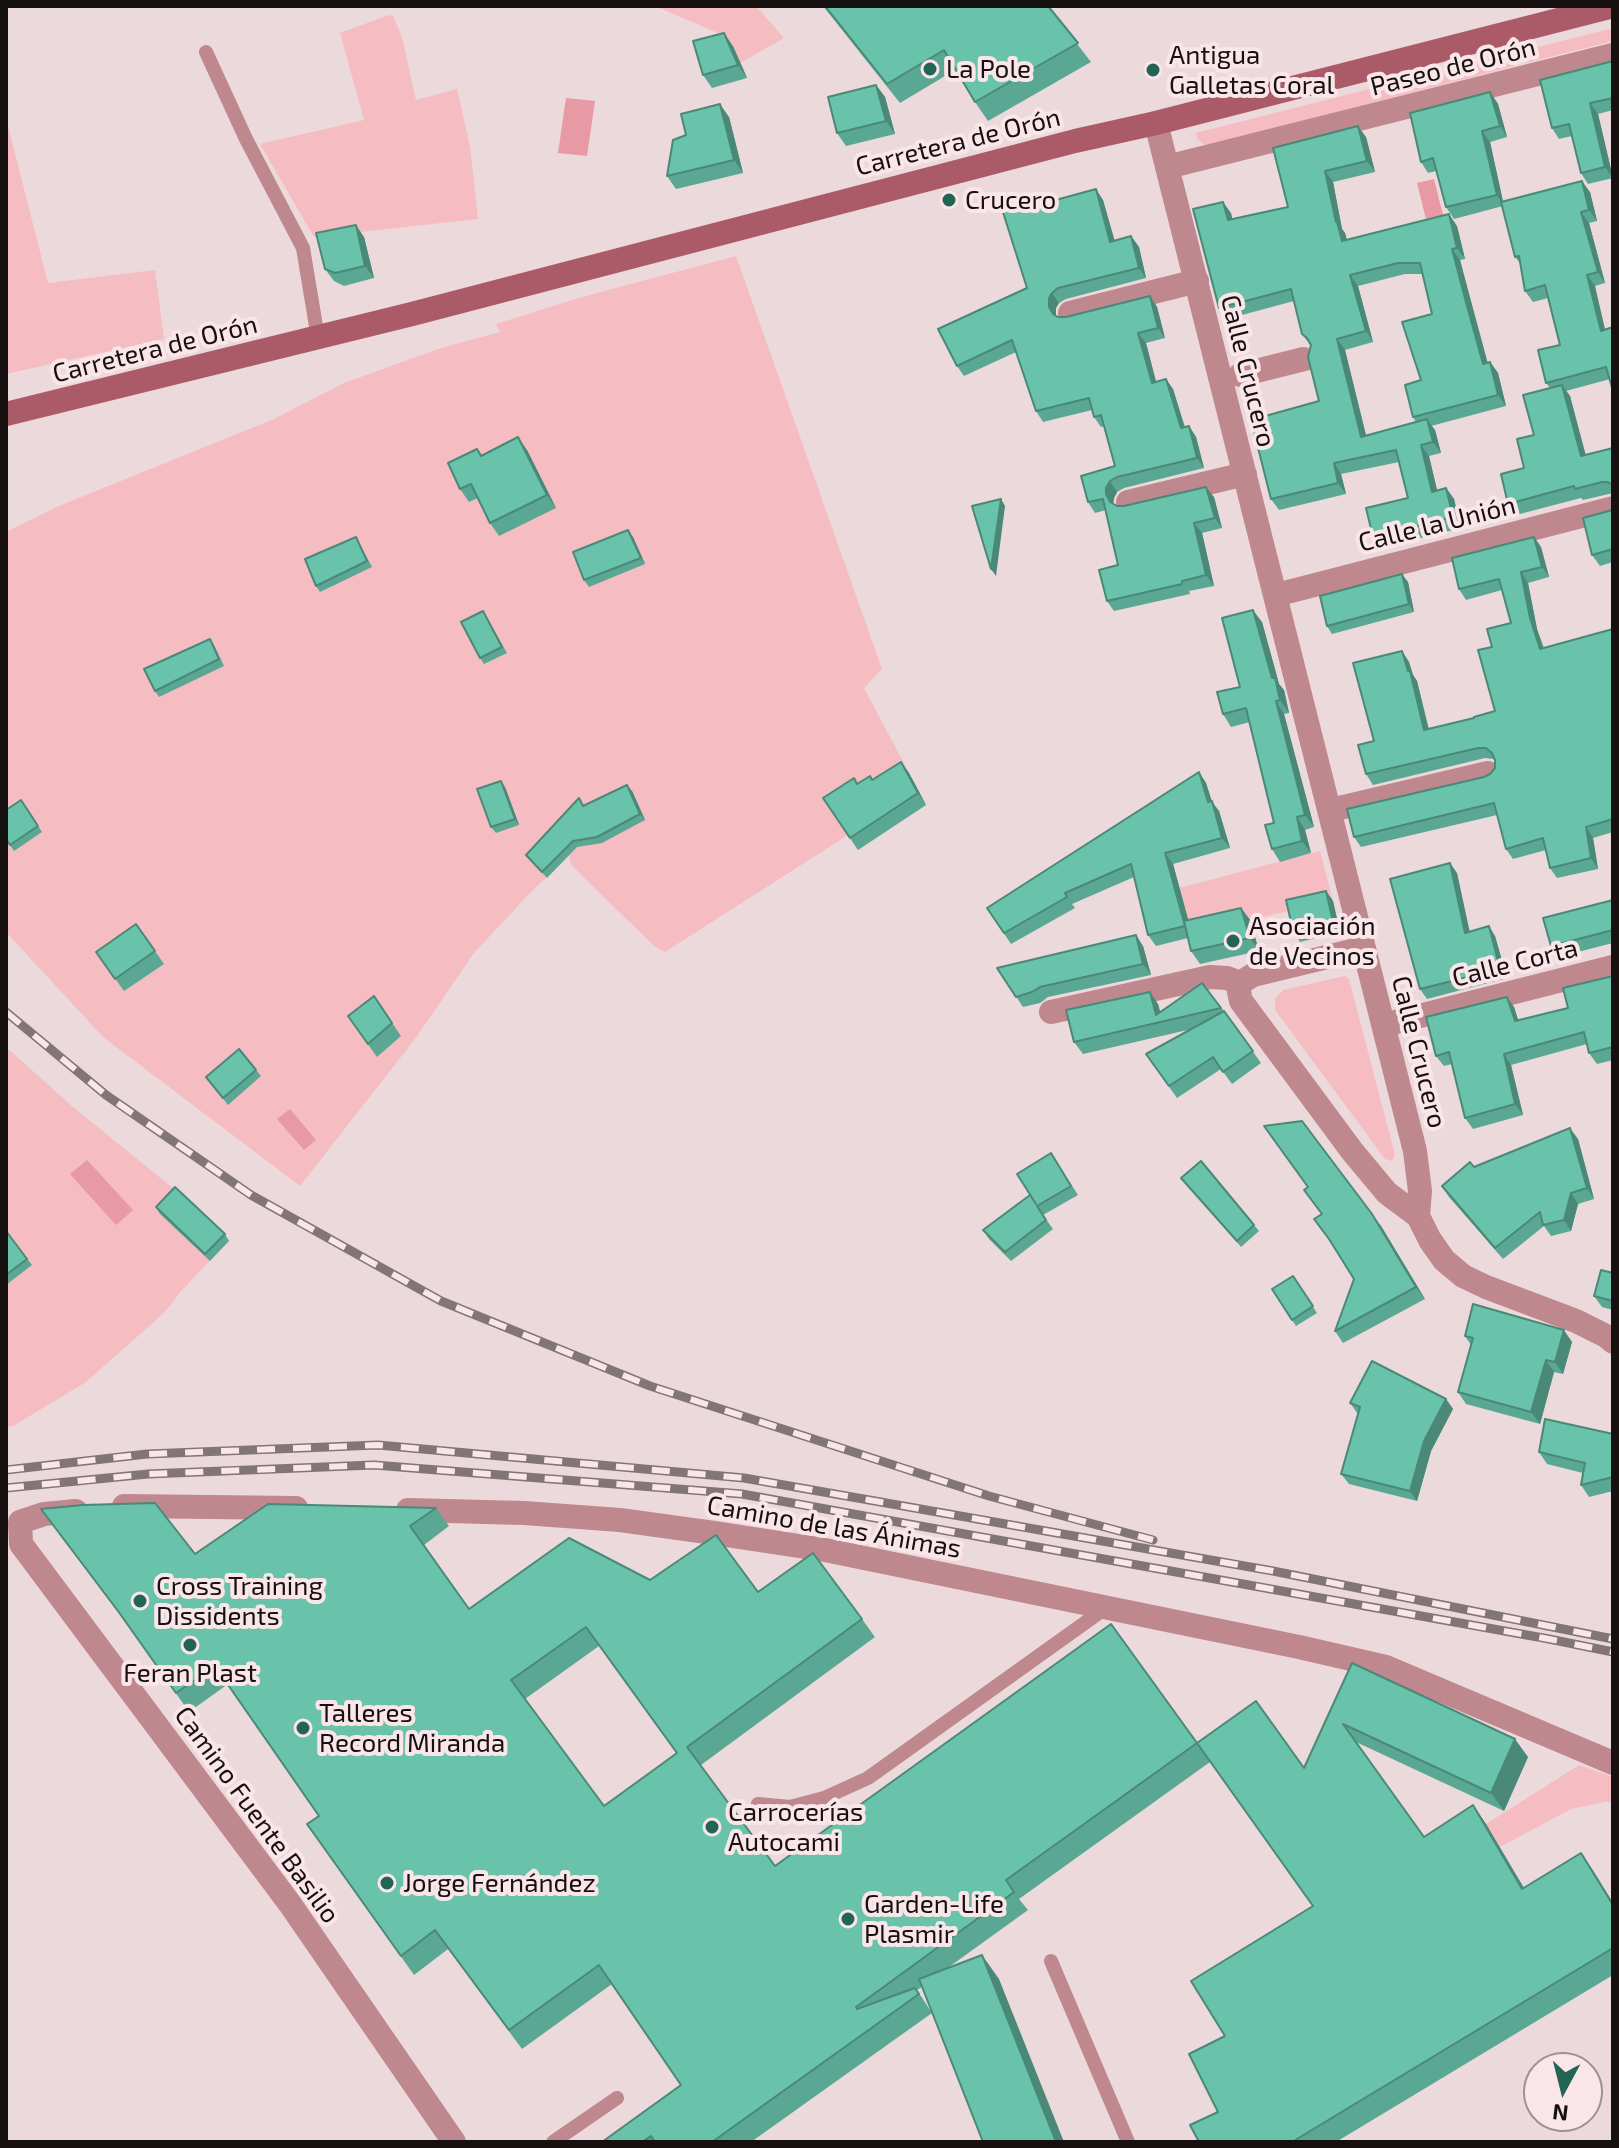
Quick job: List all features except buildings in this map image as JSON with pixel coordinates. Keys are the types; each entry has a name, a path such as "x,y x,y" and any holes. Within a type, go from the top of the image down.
{"street":[{"name":"Carretera de Orón","path":"6,414 318,338 971,168 1613,6"},
{"name":"Paseo de Orón","path":"1167,167 1613,55"},
{"name":"Calle Crucero","path":"1156,123 1415,1151 1420,1191 1418,1216"},
{"name":"Calle Crucero","path":"1070,313 1197,281"},
{"name":"Calle Crucero","path":"1240,375 1304,359"},
{"name":"Calle Crucero","path":"1128,502 1245,474"},
{"name":"Calle la Unión","path":"1276,595 1613,508"},
{"path":"1331,810 1488,773"},
{"path":"1240,983 1253,975 1364,948"},
{"name":"Calle Corta","path":"1384,1025 1613,967"},
{"path":"1051,1012 1210,977 1240,983"},
{"path":"1240,983 1241,1001 1352,1151 1387,1193 1418,1216 1444,1260 1463,1276 1576,1321 1613,1342"},
{"name":"Camino Fuente Basilio","path":"321,1508 119,1506 44,1514 20,1522 21,1544 290,1904 454,2142"},
{"name":"Camino de las Ánimas","path":"382,1509 524,1513 620,1520 825,1550 1312,1649 1386,1667 1613,1763"}],"lane":[{"path":"206,52 246,139 303,248 318,338"},
{"path":"758,1804 790,1807 824,1798 868,1778 1107,1607"},
{"path":"1051,1961 1128,2142"},
{"path":"553,2142 617,2098"}],"shaded area":[{"path":"655,6 756,6 784,38 740,63 734,46 725,36"},
{"path":"393,16 402,37 416,100 457,89 470,146 478,219 314,237 260,144 364,120 340,33"},
{"path":"1613,28 1613,41 1526,63 1522,51"},
{"path":"1511,53 1514,66 1205,145 1197,139 1196,133"},
{"path":"566,98 595,101 587,156 558,153"},
{"path":"6,118 48,283 155,270 164,339 6,374"},
{"path":"1434,179 1443,215 1426,219 1417,183"},
{"path":"736,256 882,669 864,688 926,805 858,850 848,835 665,952 653,945 571,865 569,856 474,953 415,1039 300,1186 103,1037 6,932 6,532 59,506 274,419 344,383 441,348 500,332 496,324 582,297"},
{"path":"1320,851 1333,901 1192,933 1179,888"},
{"path":"1345,976 1349,979 1395,1155 1392,1161 1385,1159 1275,1010 1275,999 1283,990"},
{"path":"6,1047 73,1107 179,1193 229,1241 165,1312 86,1382 13,1426 6,1427"},
{"path":"290,1109 316,1140 304,1150 277,1119"},
{"path":"87,1160 133,1210 116,1225 70,1174"},
{"path":"1579,1765 1613,1777 1613,1802 1571,1809 1500,1847 1486,1824"}],"railway":[{"path":"6,1012 106,1095 251,1195 441,1301 650,1386 989,1496 1153,1540"},
{"path":"6,1470 147,1454 378,1445 744,1478 1273,1571 1613,1639"},
{"path":"6,1488 148,1474 374,1465 742,1494 1613,1652"}],"place":[{"name":"La Pole","path":"930,69"},
{"name":"Antigua Galletas Coral","path":"1153,70"},
{"name":"Crucero","path":"949,200"},
{"name":"Asociación de Vecinos","path":"1233,941"},
{"name":"Cross Training Dissidents","path":"140,1601"},
{"name":"Feran Plast","path":"190,1645"},
{"name":"Talleres Record Miranda","path":"303,1728"},
{"name":"Carrocerías Autocami","path":"712,1827"},
{"name":"Jorge Fernández","path":"387,1883"},
{"name":"Garden-Life Plasmir","path":"848,1919"}]}
